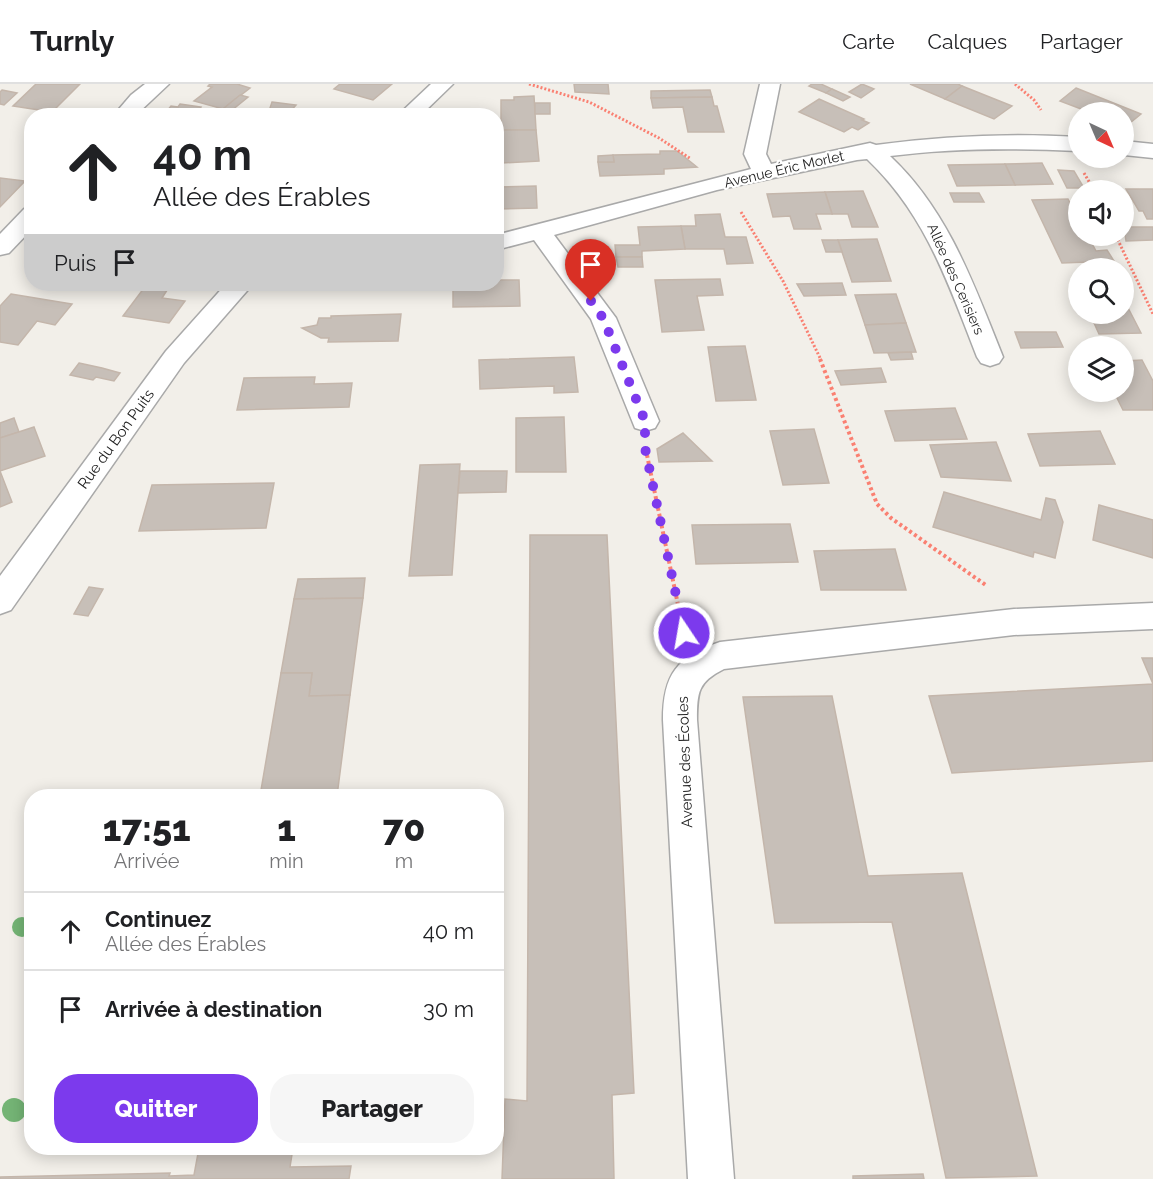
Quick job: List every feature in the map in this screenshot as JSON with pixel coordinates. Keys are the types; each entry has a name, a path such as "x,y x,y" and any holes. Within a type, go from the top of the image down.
{"street":[{"path":"130,108 138,99 159,84"},
{"path":"416,108 443,84"},
{"path":"764,172 755,154 770,84"},
{"name":"Avenue Éric Morlet","path":"504,241 764,172 870,150 976,140 1068,144"},
{"path":"1134,149 1153,151"},
{"name":"Allée des Cerisiers","path":"870,150 884,161 919,201 941,236 990,357"},
{"path":"0,248 24,222"},
{"path":"540,232 603,318 645,421"},
{"name":"Rue du Bon Puits","path":"0,601 175,357 234,291"},
{"path":"695,667 720,656 1014,622 1153,616"},
{"name":"Avenue des Écoles","path":"695,667 679,695 711,1179"}],"path":[{"path":"529,84 590,102 680,149 718,184 757,235 794,303 834,390 876,504 891,518 995,592 1014,622"},
{"path":"1121,246 1153,314"},
{"path":"645,421 645,448 684,633 695,667"}],"building":[{"path":"36,84 80,84 56,108 13,106"},
{"path":"210,84 237,84 250,88 224,108 219,108 194,101 212,87 208,86"},
{"path":"340,84 392,84 373,100 334,89"},
{"path":"574,84 608,84 609,94 575,92"},
{"path":"821,84 832,89 826,93 809,86"},
{"path":"862,84 874,89 861,98 849,92"},
{"path":"910,84 958,84 962,86 945,99"},
{"path":"962,86 1012,106 994,119 945,99"},
{"path":"1076,88 1111,102 1068,102 1068,104 1060,101"},
{"path":"832,89 850,97 843,101 826,93"},
{"path":"2,90 17,93 4,105 0,104"},
{"path":"710,90 712,97 651,98 651,91"},
{"path":"240,95 248,97 235,108 224,108"},
{"path":"534,96 536,130 504,130 504,108 501,108 501,100 514,100 514,97"},
{"path":"712,97 714,106 717,106 724,132 688,132 683,107 653,108 651,98"},
{"path":"819,99 869,123 858,130 852,127 844,132 799,112"},
{"path":"272,102 296,105 293,108 270,108"},
{"path":"535,103 550,103 550,114 535,114"},
{"path":"180,104 201,107 169,108 171,106 178,107"},
{"path":"1134,111 1141,114 1134,120"},
{"path":"504,130 536,130 539,161 504,163"},
{"path":"660,151 677,151 697,167 664,169 664,174 600,176 598,162 614,162 613,155 660,154"},
{"path":"613,155 614,162 598,162 598,156"},
{"path":"1042,163 1053,184 1015,185 1005,164"},
{"path":"1005,164 1015,185 957,186 948,165"},
{"path":"1058,170 1074,171 1079,180 1068,180 1067,188"},
{"path":"0,178 24,181 24,182 0,207"},
{"path":"536,186 537,208 504,209 504,187"},
{"path":"1134,189 1153,189 1153,219 1147,219 1143,211 1139,211 1134,203"},
{"path":"863,191 878,227 852,227 848,214 832,214 825,192"},
{"path":"825,192 832,214 816,214 821,229 794,229 790,216 773,217 767,194"},
{"path":"950,193 979,193 984,202 954,202"},
{"path":"1068,199 1068,246 1093,246 1096,251 1107,250 1112,258 1068,258 1068,263 1062,263 1032,200"},
{"path":"720,214 725,237 746,237 753,263 727,264 724,249 685,249 681,226 696,226 695,215"},
{"path":"681,226 685,249 642,251 642,257 616,257 615,245 640,245 638,227"},
{"path":"1134,227 1153,227 1153,240 1134,241"},
{"path":"877,239 891,281 852,282 838,240"},
{"path":"822,240 838,240 842,252 826,252"},
{"path":"616,257 642,257 643,267 618,267"},
{"path":"720,279 723,295 697,296 704,330 662,332 655,280"},
{"path":"504,280 519,280 520,306 453,307 453,291 504,291"},
{"path":"842,283 846,295 804,296 797,284"},
{"path":"142,291 166,291 162,298 185,301 169,323 123,316"},
{"path":"11,294 72,304 55,325 37,321 18,345 0,342 0,306"},
{"path":"896,294 906,323 865,325 855,295"},
{"path":"401,314 398,341 328,342 329,338 321,338 302,328 317,325 319,318 331,318 331,316"},
{"path":"1134,319 1141,333 1099,334 1094,324 1134,324"},
{"path":"906,323 916,352 874,353 865,325"},
{"path":"1015,332 1056,332 1063,347 1021,348"},
{"path":"745,346 756,400 716,401 708,347"},
{"path":"911,352 913,359 891,360 888,353"},
{"path":"574,357 578,392 554,393 554,386 480,389 479,360"},
{"path":"1134,360 1142,360 1153,381 1153,410 1123,410 1119,402 1134,402"},
{"path":"79,363 120,373 114,381 96,377 93,380 70,375"},
{"path":"881,368 886,382 841,385 835,371"},
{"path":"315,377 314,384 352,383 349,407 237,410 244,378"},
{"path":"955,408 967,439 895,441 885,411"},
{"path":"564,417 566,472 516,472 516,418"},
{"path":"14,418 19,432 0,438 0,423"},
{"path":"34,427 45,456 0,471 0,438"},
{"path":"814,429 829,483 783,485 770,431"},
{"path":"1100,431 1115,464 1040,466 1028,434"},
{"path":"683,433 712,461 659,462 657,449"},
{"path":"996,442 1011,481 941,477 930,445"},
{"path":"460,464 452,575 409,576 420,465"},
{"path":"0,471 12,502 0,507"},
{"path":"460,471 507,471 506,492 458,493"},
{"path":"274,483 266,528 139,531 152,485"},
{"path":"944,492 1041,520 1046,498 1055,500 1063,522 1055,558 1034,552 1033,557 933,527"},
{"path":"1099,505 1153,520 1153,558 1093,540"},
{"path":"790,524 798,562 696,564 692,525"},
{"path":"530,535 607,535 634,1093 612,1095 614,1179 502,1179 505,1099 527,1101"},
{"path":"895,549 906,590 821,590 814,551"},
{"path":"365,578 363,598 294,599 298,579"},
{"path":"89,587 103,589 88,616 74,614"},
{"path":"363,598 350,695 309,696 312,673 281,673 294,599"},
{"path":"1142,658 1153,658 1153,684"},
{"path":"281,673 312,673 309,696 350,695 338,789 261,789"},
{"path":"1153,684 1153,761 952,773 929,696"},
{"path":"832,696 868,876 962,873 1037,1176 946,1178 892,922 775,923 743,697"},
{"path":"198,1155 292,1155 290,1167 351,1166 349,1179 0,1179 0,1177 170,1173 169,1176 194,1175"},
{"path":"923,1174 924,1179 853,1179 853,1176"}],"route":[{"path":"591,301 603,318 645,421 645,448 684,633"}]}
